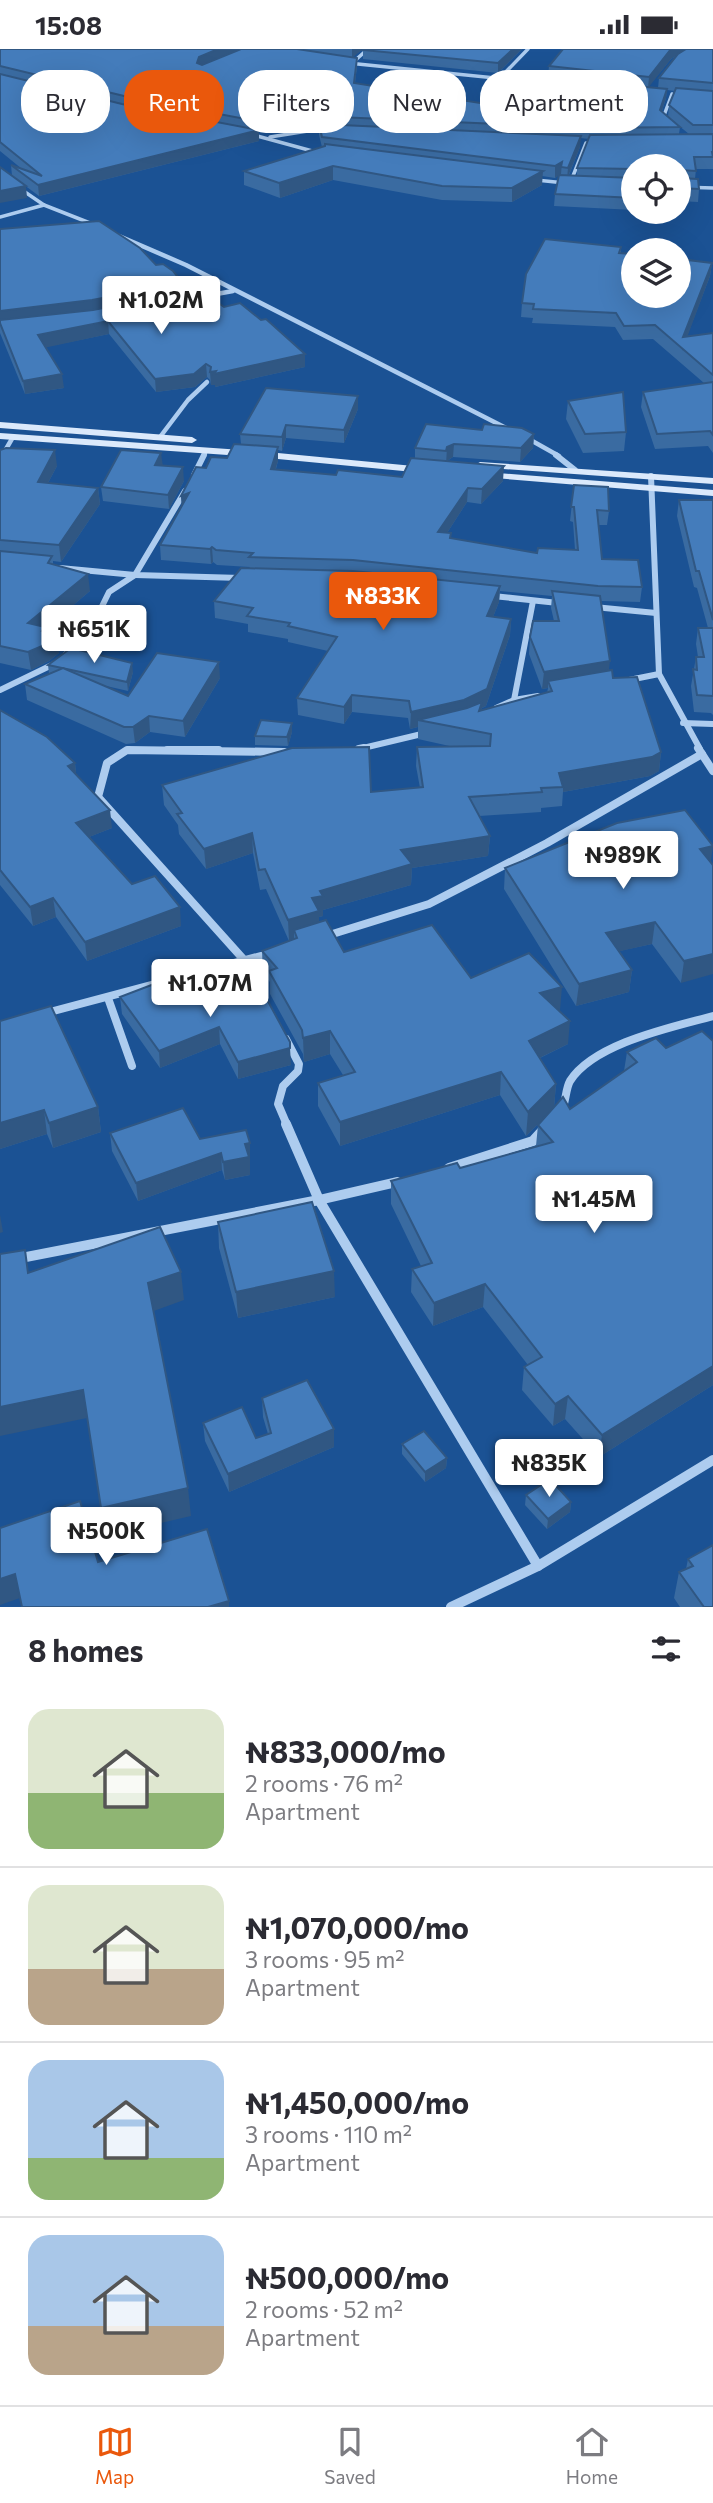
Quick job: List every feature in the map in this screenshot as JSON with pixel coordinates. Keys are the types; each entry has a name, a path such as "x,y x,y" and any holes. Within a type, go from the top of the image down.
{"main road":[{"path":"0,425 426,461"},
{"path":"0,436 206,450 442,471"},
{"path":"713,481 650,482 467,469 575,470 650,482 713,493"}],"street":[{"path":"351,64 368,49"},
{"path":"508,70 528,49"},
{"path":"339,62 480,78"},
{"path":"664,93 685,95"},
{"path":"671,94 663,118 672,125"},
{"path":"244,133 269,138 295,149 319,152"},
{"path":"269,138 297,133"},
{"path":"570,184 586,143 598,142"},
{"path":"530,179 583,184"},
{"path":"691,187 713,188"},
{"path":"21,189 44,205 97,226"},
{"path":"0,217 44,205"},
{"path":"110,232 186,265 543,446 575,470"},
{"path":"195,298 233,291"},
{"path":"160,437 188,400 207,382"},
{"path":"0,461 13,437"},
{"path":"0,690 52,666 88,635 109,592 135,575 174,513 206,450"},
{"path":"650,482 659,674 683,723 713,771"},
{"path":"54,567 135,575 255,578"},
{"path":"491,596 560,604"},
{"path":"514,700 533,601"},
{"path":"587,606 656,613"},
{"path":"620,681 659,674"},
{"path":"490,711 514,700 541,695"},
{"path":"683,723 713,724"},
{"path":"347,750 440,729"},
{"path":"264,998 245,961 98,797 107,763 127,750 206,749 298,753"},
{"path":"311,940 429,904 547,843 702,754"},
{"path":"41,1014 285,949"},
{"path":"108,998 132,1066"},
{"path":"556,1115 564,1106 570,1081 588,1062 639,1038 713,1016"},
{"path":"284,1034 299,1064 298,1071 283,1086 278,1104 319,1200 538,1566"},
{"path":"443,1170 533,1140 549,1123"},
{"path":"0,1262 319,1200 406,1180"},
{"path":"452,1607 538,1566 713,1459"}],"building":[{"path":"0,49 218,49 199,57 197,63 202,65 241,49 297,49 357,58 354,83 354,70 238,70 238,118 224,115 224,70 124,70 124,96 110,93 110,70 21,71 0,66"},
{"path":"364,49 513,49 498,63"},
{"path":"563,49 671,49 649,77 648,70 585,70 549,66"},
{"path":"686,49 713,49 713,83 659,78 678,54"},
{"path":"0,74 21,79 21,133 110,133 110,101 124,104 124,133 224,133 224,123 238,126 238,133 247,133 38,185 11,165 42,176 0,142"},
{"path":"354,83 368,85 368,118 354,118"},
{"path":"648,87 667,89 660,110 680,127 648,127"},
{"path":"676,88 713,91 713,125 693,125 669,105"},
{"path":"466,101 480,103 480,123 466,123"},
{"path":"354,126 368,126 368,133 466,133 466,131 581,136 568,168 561,167 562,162 555,166 322,137 321,133 354,133"},
{"path":"713,134 713,157 694,157 696,171 691,171 691,154 621,154 621,169 577,168 590,135"},
{"path":"325,144 543,171 512,188 442,186 333,166 279,183 244,171"},
{"path":"0,167 26,186 0,191"},
{"path":"559,175 621,177 621,197 555,194"},
{"path":"691,179 698,179 699,189 691,189"},
{"path":"99,221 140,248 156,265 163,264 173,271 183,283 92,300 0,311 0,229"},
{"path":"545,239 621,247 621,308 691,308 691,260 712,263 683,337 713,333 713,375 655,325 624,326 616,313 533,309 534,304 522,303 526,274"},
{"path":"189,291 191,294 202,291 224,307 240,303 261,320 266,319 305,354 214,374 216,371 210,372 211,367 206,364 194,374 155,379 108,321 38,335 62,374 23,381 0,323 0,320 93,310"},
{"path":"713,382 713,435 710,431 657,434 643,392"},
{"path":"266,388 358,396 344,430 286,425 282,437 240,434"},
{"path":"623,392 626,432 585,434 568,401"},
{"path":"426,424 482,430 484,424 522,428 534,434 521,448 454,444 447,447 446,451 415,448"},
{"path":"234,444 278,447 271,469 336,475 338,470 402,477 411,458 504,466 482,489 468,488 438,532 451,533 450,538 537,553 538,548 578,550 574,507 571,507 574,485 608,487 609,511 597,510 602,559 638,560 642,587 598,586 353,560 249,557 253,553 216,550 212,547 160,545 189,493 181,496 196,467 206,468 211,457 227,458"},
{"path":"0,450 55,450 38,482 98,488 59,545 0,540"},
{"path":"121,450 161,453 155,465 183,467 168,495 101,487"},
{"path":"679,500 713,500 713,620 699,571 696,571"},
{"path":"0,551 52,556 48,563 88,574 28,623 45,627 42,631 57,635 47,644 28,652 0,646"},
{"path":"241,568 353,571 500,586 487,616 511,619 487,689 464,700 411,712 409,701 352,695 344,707 297,698 337,637 288,626 290,623 247,616 253,608 214,601"},
{"path":"552,591 600,596 610,661 544,672 530,637 533,621 559,621"},
{"path":"698,628 713,628 713,696 697,695 693,669 697,670 696,657 704,657"},
{"path":"71,648 132,663 127,682 48,665"},
{"path":"157,653 219,662 183,721 149,716 133,727 124,727 25,684 63,668 128,696"},
{"path":"612,670 613,678 637,677 661,752 652,757 559,773 563,787 541,788 542,792 469,797 490,836 401,850 412,864 320,891 323,896 312,898 319,911 288,920 265,869 259,870 252,833 204,849 177,814 182,813 162,785 292,748 369,747 371,792 423,787 417,747 490,746 491,734 418,720 482,702 479,711 552,691 548,681"},
{"path":"0,710 47,737 75,763 68,766 110,810 76,823 132,884 155,876 180,907 85,942 53,898 30,907 0,870"},
{"path":"261,720 292,723 287,737 255,736"},
{"path":"685,810 713,846 700,849 713,865 713,954 684,961 655,922 606,933 632,970 579,984 505,868 617,823"},
{"path":"326,920 344,952 432,925 471,978 529,953 562,987 540,993 570,1021 529,1041 556,1084 528,1112 501,1072 340,1122 318,1083 355,1072 330,1031 303,1038 302,1030 269,971 277,968 262,951 297,938 294,930"},
{"path":"162,981 178,1002 257,981 290,1042 290,1048 238,1062 219,1027 159,1051 120,997"},
{"path":"51,1006 98,1107 49,1123 44,1110 0,1123 0,1021"},
{"path":"702,1031 713,1041 713,1366 602,1435 568,1396 555,1404 524,1367 542,1357 485,1284 434,1303 412,1269 432,1263 391,1181 457,1163 460,1168 553,1142 538,1125 563,1097 570,1109 637,1062 627,1052 656,1038 666,1048"},
{"path":"183,1108 200,1139 246,1130 250,1143 245,1144 249,1157 223,1162 221,1153 136,1183 110,1133"},
{"path":"312,1202 334,1271 236,1292 218,1222"},
{"path":"160,1227 181,1272 148,1283 188,1488 101,1508 83,1390 0,1407 0,1254 25,1250 28,1273"},
{"path":"307,1380 334,1429 228,1474 203,1423 242,1407 256,1438 271,1433 262,1398"},
{"path":"424,1431 447,1458 425,1472 402,1444"},
{"path":"550,1479 571,1502 548,1519 526,1495"},
{"path":"80,1501 98,1562 207,1529 229,1601 208,1607 22,1607 15,1574 0,1579 0,1528"},
{"path":"713,1545 713,1607 704,1607 679,1572 693,1566 688,1559"}]}
